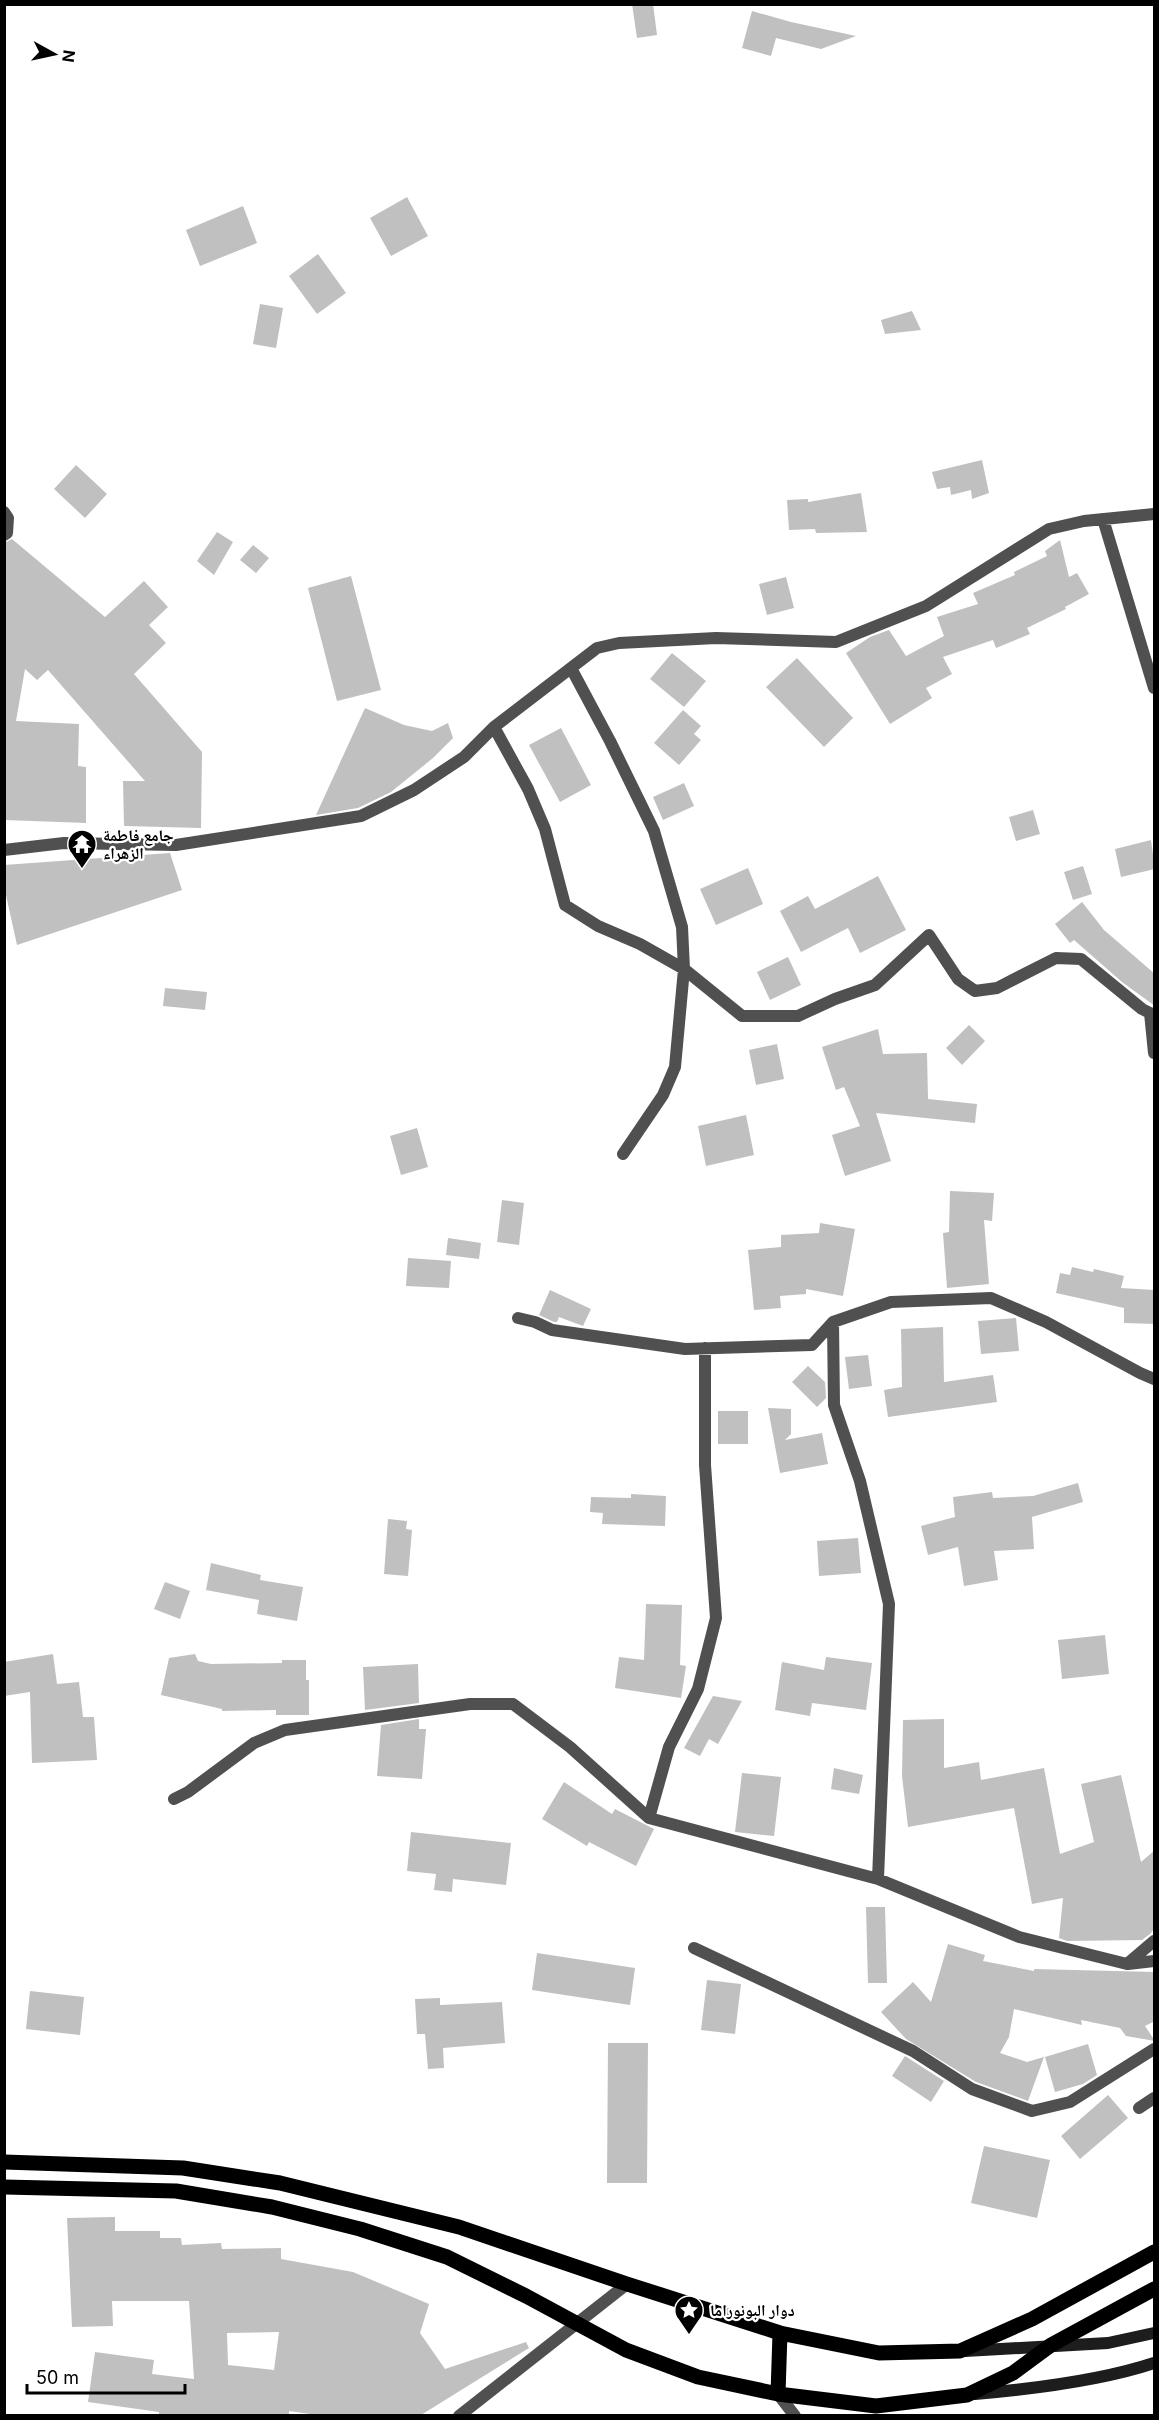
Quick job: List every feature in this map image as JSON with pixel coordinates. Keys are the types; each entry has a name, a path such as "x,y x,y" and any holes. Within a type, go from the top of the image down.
{"main road":[{"path":"4,2162 183,2168 280,2182 459,2227 780,2333 879,2353 1108,2343 1155,2333"},
{"path":"4,2187 176,2191 273,2207 360,2229 447,2257 626,2350 698,2377 778,2394 880,2411 968,2395 1018,2391 1135,2369 1155,2363"},
{"path":"960,2351 1032,2319 1155,2252"},
{"path":"968,2395 1013,2373 1051,2345 1155,2289"},
{"path":"778,2394 780,2333"}],"street":[{"path":"4,512 8,518 7,533 4,535"},
{"path":"4,850 64,843 176,845 361,816 414,790 464,757 494,727 597,648 619,643 716,639 836,642 926,606 1049,529 1104,519 1155,514"},
{"path":"1104,519 1155,688"},
{"path":"571,668 654,831 682,927 684,969 675,1067 663,1095 623,1154"},
{"path":"494,727 528,789 545,829 565,905 598,926 640,944 684,969 742,1016 798,1016 835,999 875,985 929,935 958,979 975,991 997,988 1056,958 1081,959 1152,1014 1155,1053"},
{"path":"518,1318 535,1322 552,1330 685,1349 812,1345 833,1322 891,1302 991,1298 1046,1322 1155,1379"},
{"path":"833,1322 834,1405 860,1481 889,1604 878,1879"},
{"path":"649,1818 669,1747 698,1689 716,1618 705,1465 705,1348"},
{"path":"174,1799 188,1792 255,1743 285,1730 470,1704 513,1704 570,1747 649,1818 878,1879 1019,1937 1127,1964 1155,1961"},
{"path":"1127,1964 1155,1941"},
{"path":"694,1948 913,2050 972,2089 1032,2111 1070,2102 1155,2049"},
{"path":"1139,2108 1155,2097"},
{"path":"459,2415 627,2284"},
{"path":"778,2394 795,2415"}],"building":[{"path":"632,4 653,4 657,35 637,38"},
{"path":"752,11 856,36 821,49 776,38 771,56 742,48"},
{"path":"407,197 428,236 391,256 370,218"},
{"path":"243,206 257,243 200,266 186,230"},
{"path":"318,254 346,293 317,314 289,276"},
{"path":"260,304 283,308 276,348 253,344"},
{"path":"912,311 921,330 885,334 881,320"},
{"path":"982,460 989,493 972,499 971,490 951,495 950,487 937,489 932,472"},
{"path":"76,465 107,494 85,518 54,489"},
{"path":"861,493 867,532 816,533 815,529 789,530 787,500 808,499 808,502"},
{"path":"217,532 233,542 214,575 197,561"},
{"path":"12,539 105,617 144,581 168,607 149,625 166,643 134,674 202,752 201,828 124,826 123,781 145,781 48,670 37,680 25,669 16,721 79,724 78,766 86,767 86,823 4,820 4,543"},
{"path":"1060,540 1069,577 1077,573 1089,594 1065,607 1066,609 1027,628 1030,634 996,648 993,640 943,657 952,674 926,688 932,698 890,724 846,653 870,637 889,630 906,656 944,636 937,617 978,604 973,593 1015,575 1014,572 1047,556 1045,551"},
{"path":"253,545 269,558 256,573 240,560"},
{"path":"351,576 381,690 337,701 308,588"},
{"path":"786,577 794,608 767,615 759,584"},
{"path":"672,653 706,681 684,707 650,679"},
{"path":"797,658 853,718 824,747 766,687"},
{"path":"365,708 404,725 432,731 448,723 453,738 433,758 391,792 358,808 316,815"},
{"path":"683,710 701,726 694,734 701,740 679,765 654,743"},
{"path":"561,728 591,785 560,802 529,745"},
{"path":"684,783 694,806 663,820 653,797"},
{"path":"1033,810 1040,834 1016,841 1009,817"},
{"path":"1151,840 1155,869 1121,877 1115,849"},
{"path":"170,853 182,890 17,945 4,886 4,865"},
{"path":"1083,866 1092,894 1073,900 1064,872"},
{"path":"748,868 763,904 716,925 700,889"},
{"path":"878,876 906,930 860,953 848,928 801,952 780,911 808,896 815,909"},
{"path":"1082,902 1104,930 1155,974 1155,1006 1122,982 1074,940 1070,943 1055,924"},
{"path":"788,957 801,985 770,1000 757,972"},
{"path":"165,988 207,992 205,1010 163,1006"},
{"path":"969,1025 985,1041 962,1065 946,1048"},
{"path":"878,1029 883,1054 927,1053 928,1099 977,1104 975,1123 876,1113 891,1161 845,1176 832,1135 860,1126 844,1087 836,1090 822,1047"},
{"path":"777,1044 784,1079 756,1085 749,1050"},
{"path":"746,1115 754,1155 706,1166 698,1126"},
{"path":"417,1128 428,1167 401,1175 390,1136"},
{"path":"950,1191 994,1193 992,1221 984,1220 989,1284 947,1288 943,1233 949,1232"},
{"path":"502,1200 524,1203 519,1245 497,1242"},
{"path":"820,1223 855,1229 843,1296 806,1289 806,1294 780,1296 781,1308 754,1310 748,1250 781,1247 781,1235 819,1233"},
{"path":"448,1238 481,1243 479,1259 446,1255"},
{"path":"408,1258 451,1261 449,1288 406,1286"},
{"path":"1072,1267 1124,1276 1121,1288 1155,1290 1155,1324 1124,1323 1124,1308 1056,1293 1060,1273 1070,1275"},
{"path":"550,1290 591,1309 583,1326 559,1317 557,1322 554,1322 539,1315"},
{"path":"1016,1318 1019,1351 981,1354 978,1321"},
{"path":"943,1327 944,1382 993,1375 997,1402 888,1417 884,1390 902,1387 901,1329"},
{"path":"868,1355 872,1386 849,1389 845,1357"},
{"path":"808,1366 825,1382 826,1398 817,1407 792,1382"},
{"path":"768,1408 791,1409 791,1434 785,1440 822,1433 828,1464 780,1473"},
{"path":"718,1411 748,1411 748,1444 718,1444"},
{"path":"1078,1483 1083,1502 1032,1517 1034,1549 994,1551 998,1580 964,1586 958,1547 928,1555 921,1526 955,1517 953,1497 992,1492 993,1498 1033,1496"},
{"path":"631,1494 666,1496 665,1526 602,1524 603,1513 590,1512 591,1497 631,1498"},
{"path":"388,1519 407,1521 406,1529 412,1530 408,1576 384,1574"},
{"path":"858,1538 861,1573 819,1576 817,1541"},
{"path":"211,1563 261,1575 260,1580 303,1587 297,1621 257,1614 259,1600 206,1590"},
{"path":"165,1582 190,1591 180,1619 154,1609"},
{"path":"646,1604 682,1605 680,1665 686,1666 681,1698 615,1688 619,1657 644,1660"},
{"path":"1105,1635 1109,1674 1062,1679 1058,1640"},
{"path":"53,1654 57,1684 79,1682 83,1717 94,1717 97,1760 32,1763 30,1692 4,1696 4,1662"},
{"path":"195,1654 198,1661 211,1664 282,1663 282,1660 306,1660 306,1680 309,1680 309,1715 276,1715 276,1710 222,1711 222,1709 161,1695 169,1658"},
{"path":"826,1657 872,1663 866,1710 812,1703 810,1716 775,1710 782,1662 824,1670"},
{"path":"418,1664 419,1703 365,1710 363,1667"},
{"path":"713,1696 742,1701 718,1744 709,1739 700,1756 684,1748"},
{"path":"419,1719 419,1729 426,1729 422,1779 377,1776 381,1725"},
{"path":"944,1719 944,1768 979,1762 981,1780 1044,1768 1060,1854 1094,1842 1081,1784 1121,1775 1141,1862 1155,1850 1155,1928 1150,1934 1142,1940 1067,1941 1059,1938 1063,1898 1032,1904 1014,1808 908,1827 902,1776 903,1720"},
{"path":"834,1768 863,1775 859,1794 831,1789"},
{"path":"742,1773 781,1777 774,1836 735,1832"},
{"path":"564,1782 612,1814 615,1809 654,1829 636,1866 589,1842 587,1846 542,1819"},
{"path":"411,1832 511,1843 506,1885 453,1879 452,1892 434,1890 436,1874 407,1871"},
{"path":"866,1907 885,1907 887,1983 868,1983"},
{"path":"948,1944 985,1955 983,1961 1034,1971 1034,1969 1155,1972 1155,2021 1145,2026 1155,2041 1126,2036 1120,2028 1081,2020 1082,2025 1014,2009 1009,2037 1000,2053 1027,2062 1044,2057 1028,2101 976,2082 906,2039 881,2012 913,1982 931,2002"},
{"path":"537,1953 635,1968 630,2005 532,1990"},
{"path":"707,1980 741,1984 735,2034 701,2030"},
{"path":"30,1991 84,1997 80,2035 26,2029"},
{"path":"440,1998 440,2005 502,2002 505,2043 443,2048 444,2068 428,2069 425,2034 417,2034 415,1999"},
{"path":"608,2043 648,2043 647,2183 607,2183"},
{"path":"1088,2044 1097,2075 1083,2084 1055,2092 1045,2057"},
{"path":"905,2056 944,2081 931,2102 892,2076"},
{"path":"1108,2095 1128,2118 1080,2159 1061,2136"},
{"path":"984,2146 1050,2160 1037,2218 971,2203"},
{"path":"115,2217 115,2231 160,2231 160,2238 181,2238 182,2245 221,2243 222,2249 281,2248 281,2259 353,2272 429,2304 420,2333 445,2369 526,2342 529,2348 421,2415 317,2415 289,2411 289,2415 159,2415 159,2412 88,2402 95,2352 154,2360 152,2374 194,2379 189,2301 112,2301 113,2326 72,2327 67,2218","holes":["279,2332 274,2370 228,2365 227,2333"]}],"place":[{"name":"جامع فاطمة الزهراء","path":"82,870"},
{"name":"دوار البونوراما","path":"689,2336"}]}
